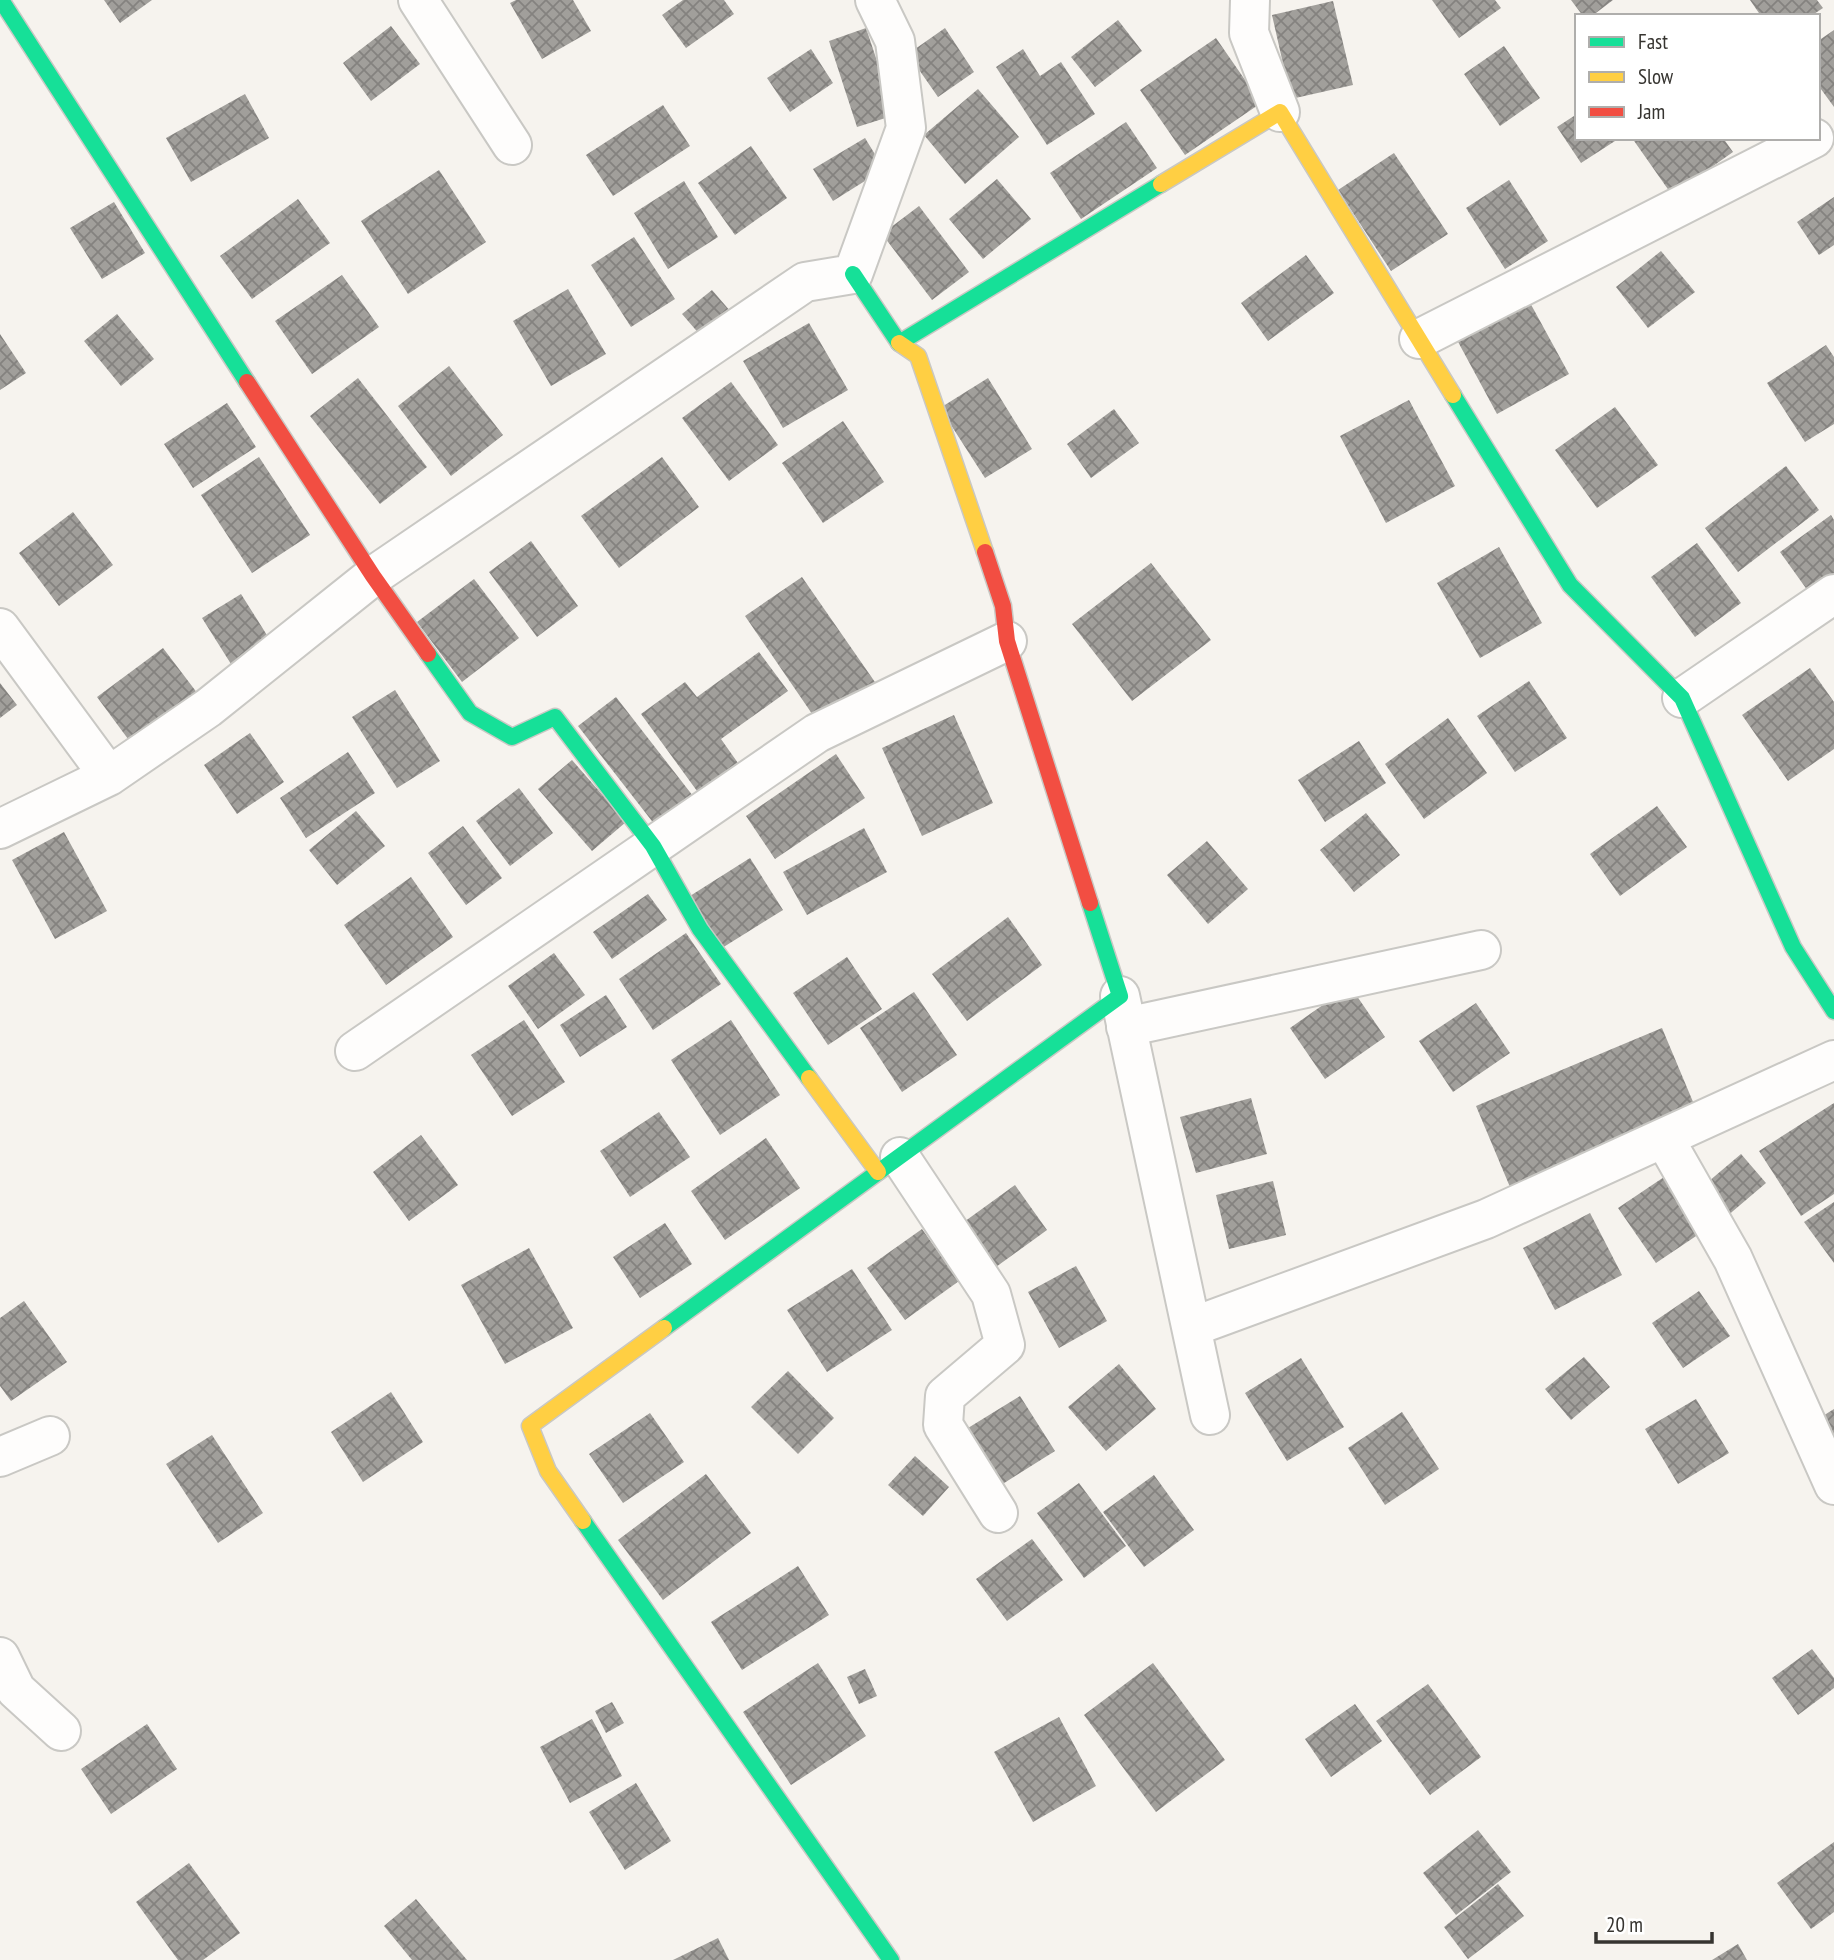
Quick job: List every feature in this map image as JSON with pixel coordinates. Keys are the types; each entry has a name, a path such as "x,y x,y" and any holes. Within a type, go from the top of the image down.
{"street":[{"path":"1,0 373,576 470,713 512,737 555,717 653,846 699,929 991,1294 1005,1345 945,1396 943,1425 998,1513"},
{"path":"418,0 512,145"},
{"path":"853,274 906,128 895,41 875,0"},
{"path":"1250,0 1249,33 1280,112 1570,585 1682,698 1793,947 1834,1011"},
{"path":"900,343 1280,112"},
{"path":"1419,339 1810,140"},
{"path":"0,829 109,776 208,708 373,576 805,282 853,274"},
{"path":"853,274 900,343 918,356 1003,606 1007,641 1123,1012 1210,1415"},
{"path":"1682,698 1834,594"},
{"path":"0,628 109,776"},
{"path":"355,1051 817,733 1007,641"},
{"path":"891,1960 548,1471 530,1426 889,1164 1123,1012 1481,950"},
{"path":"1192,1326 1486,1219 1834,1060"},
{"path":"1664,1138 1733,1259 1834,1485"},
{"path":"0,1457 50,1436"},
{"path":"0,1657 16,1690 61,1731"}],"building":[{"path":"104,0 152,0 120,23"},
{"path":"516,0 573,0 591,31 542,59 510,3"},
{"path":"683,0 724,0 734,14 686,48 662,15"},
{"path":"1432,0 1495,0 1501,8 1459,38"},
{"path":"1571,0 1613,0 1595,14 1582,14"},
{"path":"1750,0 1817,0 1823,8 1814,14 1760,14"},
{"path":"1333,1 1353,85 1291,99 1272,15"},
{"path":"1118,20 1142,51 1095,87 1071,57"},
{"path":"391,26 420,64 371,101 343,63"},
{"path":"866,28 895,115 857,127 829,41"},
{"path":"945,28 974,72 938,97 908,54"},
{"path":"1834,30 1834,107 1820,88 1820,40"},
{"path":"1216,38 1261,103 1185,155 1140,90"},
{"path":"1504,46 1540,98 1500,126 1464,74"},
{"path":"811,49 833,83 790,112 767,78"},
{"path":"1023,49 1040,76 1061,62 1095,114 1047,145 996,67"},
{"path":"978,89 1019,137 965,184 924,135"},
{"path":"245,94 269,138 191,182 166,138"},
{"path":"663,105 690,146 613,196 586,155"},
{"path":"1575,115 1575,140 1615,141 1581,163 1557,127"},
{"path":"1126,122 1157,168 1081,219 1050,173"},
{"path":"865,138 884,169 833,201 813,169"},
{"path":"1633,140 1724,140 1733,152 1672,195"},
{"path":"751,146 787,198 735,235 698,183"},
{"path":"1394,153 1448,234 1391,271 1338,190"},
{"path":"439,170 486,242 408,294 361,221"},
{"path":"997,179 1031,219 983,259 949,219"},
{"path":"1509,180 1548,241 1505,269 1466,208"},
{"path":"684,181 718,237 668,269 634,213"},
{"path":"1834,197 1834,245 1819,255 1797,222"},
{"path":"298,199 330,243 252,299 220,256"},
{"path":"114,202 145,253 102,279 70,228"},
{"path":"919,206 969,272 932,300 882,234"},
{"path":"634,237 675,299 631,327 591,265"},
{"path":"1661,251 1695,292 1648,328 1616,287"},
{"path":"1306,255 1334,293 1268,341 1241,303"},
{"path":"342,275 379,327 312,374 275,321"},
{"path":"1522,288 1569,374 1497,414 1450,327"},
{"path":"568,289 606,354 551,386 513,321"},
{"path":"712,290 731,312 701,336 682,314"},
{"path":"117,314 154,359 121,386 84,341"},
{"path":"809,323 848,390 783,428 743,361"},
{"path":"0,334 26,373 0,390"},
{"path":"1826,345 1834,357 1834,424 1805,442 1767,383"},
{"path":"449,366 503,435 451,476 398,406"},
{"path":"358,378 427,467 380,504 310,416"},
{"path":"988,378 1032,449 985,478 940,408"},
{"path":"731,382 778,445 729,481 682,418"},
{"path":"1409,400 1455,486 1386,523 1340,436"},
{"path":"227,403 256,447 193,488 164,444"},
{"path":"1615,407 1658,465 1597,508 1555,450"},
{"path":"1114,409 1139,443 1091,478 1067,444"},
{"path":"843,421 884,482 823,523 782,463"},
{"path":"259,457 310,535 252,573 201,495"},
{"path":"662,457 699,507 619,568 581,516"},
{"path":"1786,466 1819,510 1738,572 1705,528"},
{"path":"73,512 113,565 59,606 19,553"},
{"path":"1831,515 1834,520 1834,584 1813,598 1780,552"},
{"path":"531,541 578,606 537,637 489,572"},
{"path":"1697,543 1741,603 1695,637 1651,577"},
{"path":"1499,547 1542,623 1480,658 1437,583"},
{"path":"1151,563 1211,640 1132,701 1072,624"},
{"path":"802,577 877,685 819,724 745,616"},
{"path":"474,579 519,638 462,682 417,622"},
{"path":"241,594 270,640 231,664 202,618"},
{"path":"163,648 198,694 131,743 97,697"},
{"path":"759,652 788,691 721,739 745,773 705,802 641,714 685,682 697,697"},
{"path":"1810,668 1834,702 1834,749 1788,781 1742,715"},
{"path":"1529,681 1567,738 1515,772 1477,716"},
{"path":"0,683 17,705 0,718"},
{"path":"395,690 440,761 397,788 352,717"},
{"path":"616,697 693,796 655,825 578,726"},
{"path":"954,715 993,803 922,836 882,748"},
{"path":"1448,718 1487,773 1424,819 1385,764"},
{"path":"250,733 284,782 237,814 204,765"},
{"path":"1359,741 1386,783 1325,822 1298,780"},
{"path":"348,752 375,793 306,838 280,798"},
{"path":"836,754 865,798 775,859 746,816"},
{"path":"572,760 626,822 592,851 538,789"},
{"path":"519,788 553,833 510,866 476,821"},
{"path":"1657,806 1687,847 1620,896 1590,854"},
{"path":"356,811 385,846 337,885 309,850"},
{"path":"1366,813 1400,855 1354,892 1320,850"},
{"path":"463,826 502,878 466,905 428,853"},
{"path":"864,828 887,872 807,915 783,872"},
{"path":"64,832 107,911 55,939 12,860"},
{"path":"1207,841 1248,889 1208,924 1167,875"},
{"path":"750,858 783,910 722,948 690,896"},
{"path":"411,877 453,937 386,985 344,925"},
{"path":"648,894 667,920 612,959 593,932"},
{"path":"1008,917 1042,965 967,1021 932,974"},
{"path":"686,933 721,984 653,1030 619,979"},
{"path":"554,953 585,995 538,1029 508,986"},
{"path":"847,957 882,1009 828,1045 793,993"},
{"path":"1350,986 1385,1037 1325,1079 1290,1028"},
{"path":"914,992 957,1055 902,1092 860,1028"},
{"path":"606,995 627,1027 580,1057 560,1025"},
{"path":"1476,1003 1510,1053 1453,1092 1419,1041"},
{"path":"524,1020 565,1082 512,1116 471,1055"},
{"path":"731,1020 780,1095 720,1135 671,1060"},
{"path":"1662,1028 1696,1109 1510,1187 1476,1106"},
{"path":"1251,1098 1267,1154 1196,1173 1180,1117"},
{"path":"1834,1103 1834,1194 1801,1216 1759,1151"},
{"path":"659,1112 690,1157 630,1197 600,1151"},
{"path":"421,1135 458,1185 409,1221 373,1172"},
{"path":"766,1138 800,1188 725,1240 691,1191"},
{"path":"1741,1154 1766,1183 1726,1217 1702,1187"},
{"path":"1667,1175 1705,1230 1656,1263 1618,1208"},
{"path":"1273,1181 1286,1235 1229,1249 1216,1195"},
{"path":"1015,1185 1047,1230 989,1272 957,1227"},
{"path":"1834,1202 1834,1263 1804,1222"},
{"path":"1590,1213 1622,1275 1555,1310 1523,1248"},
{"path":"665,1223 692,1264 640,1298 613,1257"},
{"path":"922,1229 959,1281 905,1320 867,1268"},
{"path":"529,1248 573,1328 505,1364 461,1285"},
{"path":"1076,1266 1107,1321 1059,1348 1028,1292"},
{"path":"852,1269 892,1330 827,1372 787,1310"},
{"path":"1699,1291 1730,1336 1683,1368 1652,1323"},
{"path":"24,1301 67,1362 11,1401 0,1386 0,1318"},
{"path":"1584,1357 1610,1387 1571,1420 1545,1389"},
{"path":"1301,1358 1344,1427 1287,1461 1245,1393"},
{"path":"1119,1364 1156,1409 1106,1451 1068,1407"},
{"path":"788,1371 834,1418 798,1454 751,1407"},
{"path":"391,1392 423,1442 363,1482 331,1432"},
{"path":"1020,1396 1055,1451 990,1492 955,1436"},
{"path":"1696,1399 1729,1453 1678,1484 1645,1429"},
{"path":"1834,1409 1834,1444 1818,1419"},
{"path":"1402,1412 1439,1469 1385,1505 1348,1448"},
{"path":"650,1413 684,1462 623,1503 589,1454"},
{"path":"212,1435 263,1513 218,1543 166,1464"},
{"path":"915,1456 949,1487 923,1516 888,1485"},
{"path":"706,1474 751,1533 663,1600 618,1540"},
{"path":"1154,1475 1194,1530 1144,1567 1103,1512"},
{"path":"1079,1483 1126,1546 1084,1578 1037,1513"},
{"path":"1032,1539 1063,1580 1007,1621 976,1579"},
{"path":"798,1566 829,1615 742,1670 711,1622"},
{"path":"1812,1649 1834,1678 1834,1688 1798,1715 1772,1678"},
{"path":"818,1663 866,1736 791,1785 743,1712"},
{"path":"1153,1663 1225,1760 1156,1812 1084,1715"},
{"path":"865,1669 877,1696 859,1704 847,1677"},
{"path":"1428,1684 1481,1757 1430,1795 1376,1721"},
{"path":"612,1702 624,1723 606,1733 595,1711"},
{"path":"1355,1704 1382,1741 1331,1777 1305,1739"},
{"path":"1059,1717 1096,1786 1033,1822 994,1752"},
{"path":"592,1719 622,1776 570,1803 540,1747"},
{"path":"147,1724 177,1769 111,1814 81,1769"},
{"path":"636,1783 671,1841 625,1870 589,1812"},
{"path":"1478,1830 1511,1872 1456,1915 1423,1873"},
{"path":"1834,1842 1834,1912 1811,1929 1777,1883"},
{"path":"189,1863 240,1933 203,1960 178,1960 136,1902"},
{"path":"1498,1884 1524,1916 1468,1959 1444,1927"},
{"path":"416,1899 467,1960 412,1960 384,1926"},
{"path":"718,1938 729,1960 673,1960"},
{"path":"1738,1944 1747,1960 1712,1960"}],"traffic: fast":[{"path":"1,0 247,382"},
{"path":"853,274 899,343 1161,184"},
{"path":"1453,395 1570,585 1682,698 1793,947 1834,1011"},
{"path":"428,654 470,713 512,737 555,717 653,846 700,929 809,1078"},
{"path":"664,1328 1120,996 1090,903"},
{"path":"583,1521 891,1960"}],"traffic: slow":[{"path":"1161,184 1280,112 1453,395"},
{"path":"899,343 918,356 985,552"},
{"path":"809,1078 878,1172"},
{"path":"583,1521 548,1471 530,1426 664,1328"}],"traffic: jam":[{"path":"247,382 373,576 428,654"},
{"path":"985,552 1003,606 1007,641 1090,903"}]}
